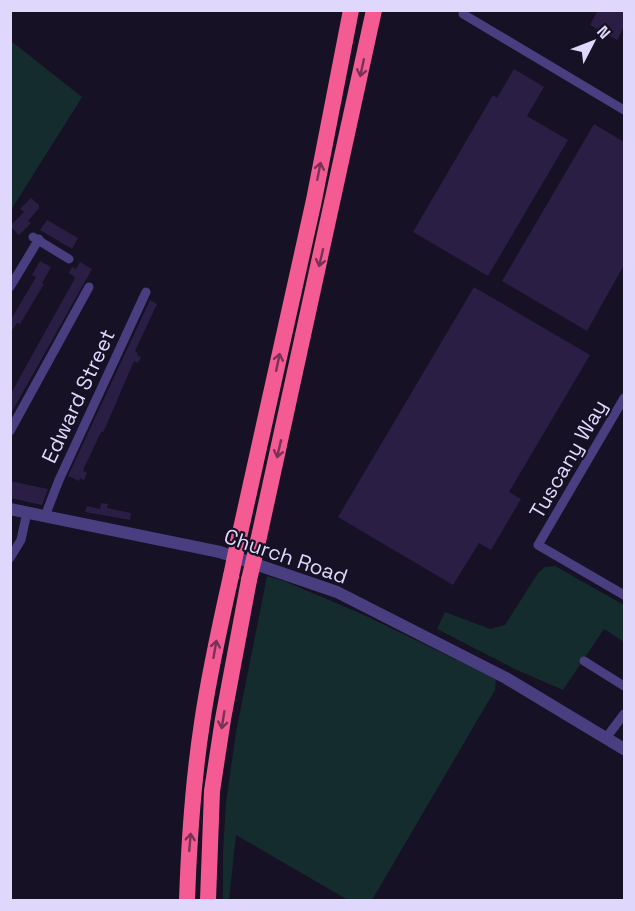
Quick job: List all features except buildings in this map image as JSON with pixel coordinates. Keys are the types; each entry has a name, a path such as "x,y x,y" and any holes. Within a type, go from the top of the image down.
{"highway":[{"path":"187,900 188,858 201,724 217,639 314,200 351,10"},
{"path":"207,900 212,791 249,580 374,10"}],"street":[{"path":"463,14 624,110"},
{"path":"10,287 36,238 69,259"},
{"path":"10,431 89,287"},
{"name":"Edward Street","path":"45,516 64,469 146,292"},
{"name":"Tuscany Way","path":"624,398 538,545 624,595"},
{"name":"Church Road","path":"10,509 220,552 337,592 530,692 624,749"},
{"path":"10,558 21,540 27,512"},
{"path":"584,662 624,686"},
{"path":"606,738 624,714"}],"green space":[{"path":"11,41 82,97 11,210"},
{"path":"555,566 624,605 624,642 604,629 563,690 517,670 437,629 445,612 490,629 505,625 538,573 545,567"},
{"path":"267,576 362,614 496,679 495,690 372,900 348,900 236,835 229,900 223,900 226,803 236,732"}]}
